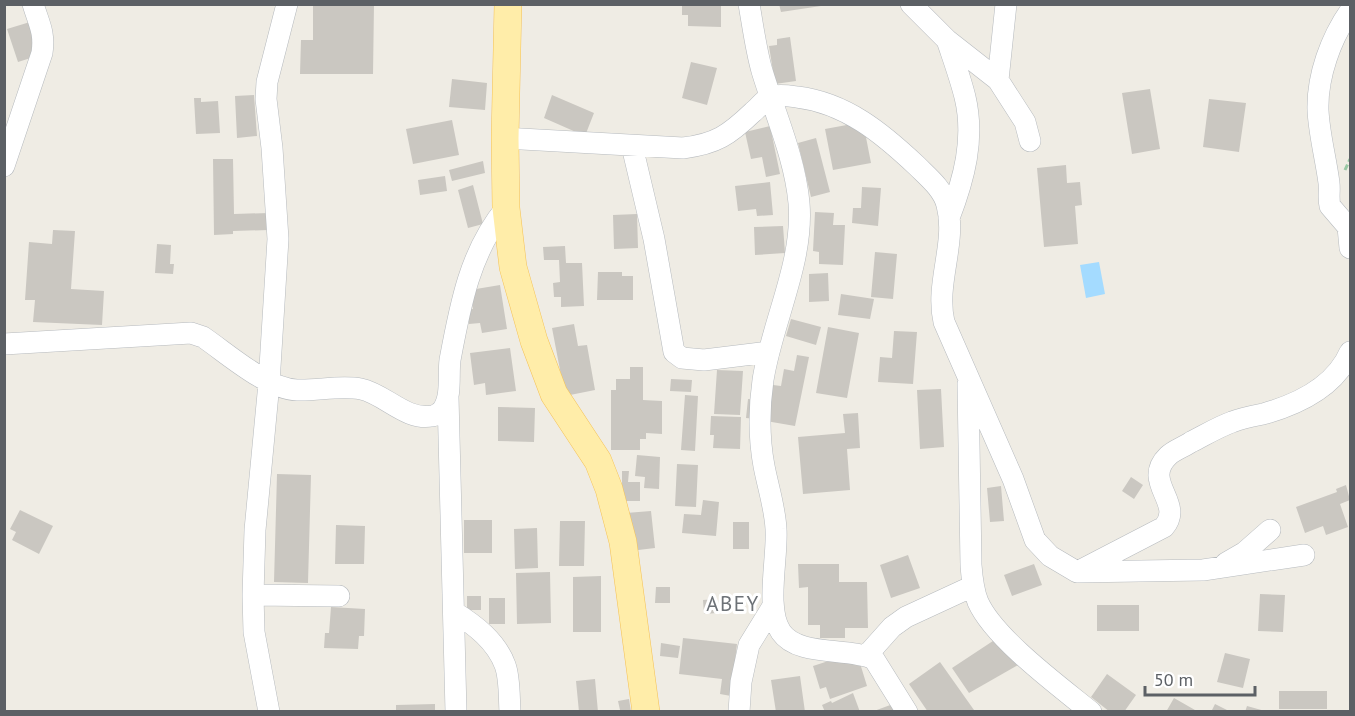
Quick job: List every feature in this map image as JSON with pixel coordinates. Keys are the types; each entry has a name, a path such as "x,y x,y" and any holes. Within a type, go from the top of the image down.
{"main road":[{"path":"508,4 506,208 513,267 542,366 554,394 598,461 615,510 623,542 646,711"}],"street":[{"path":"4,166 42,53 44,38 33,4"},
{"path":"269,711 254,632 253,595 255,530 269,383 278,239 273,157 266,99 267,82 287,4"},
{"path":"749,4 760,60 786,145 799,202 797,246 763,381 761,423 764,463 776,528 772,606 778,626 790,641 803,646 867,655 874,659 907,711"},
{"path":"911,4 946,40 998,81 1024,122 1030,141"},
{"path":"998,81 1006,4"},
{"path":"1350,11 1339,27 1328,55 1320,82 1318,110 1330,206 1348,227 1350,248"},
{"path":"946,40 965,98 969,128 968,154 962,183 949,219"},
{"path":"505,138 632,146 682,148 702,146 720,140 735,130 770,97 788,96 826,103 868,124 932,180 947,204 949,219 941,310 950,338 1013,479 1035,540 1050,556 1077,573 1203,570 1304,555"},
{"path":"632,146 654,239 674,352 682,358 704,360 769,352"},
{"path":"456,711 448,393 450,363 466,283 494,222 506,208"},
{"path":"4,344 191,333 203,337 269,383 282,388 296,391 360,389 371,392 408,413 421,416 433,416 443,410 448,393"},
{"path":"1077,573 1164,527 1170,521 1172,513 1159,477 1160,468 1170,454 1234,421 1294,403 1322,388 1335,377 1345,364 1350,352"},
{"path":"968,375 971,565 973,586 978,601 995,627 1090,711"},
{"path":"1203,570 1238,557 1270,530"},
{"path":"867,655 892,627 906,617 973,586"},
{"path":"253,595 339,596"},
{"path":"739,711 741,682 748,645 772,606"},
{"path":"454,612 487,636 505,665 510,711"}],"water":[{"path":"1099,262 1105,294 1086,298 1080,265"}],"building":[{"path":"313,4 374,4 373,74 300,74 301,40 313,40"},
{"path":"682,4 721,4 721,27 688,26 688,15 682,15"},
{"path":"779,4 821,4 821,6 781,12"},
{"path":"30,22 40,55 18,62 7,29"},
{"path":"790,37 796,81 775,84 769,46 777,45 777,39"},
{"path":"691,62 717,68 707,105 682,98"},
{"path":"452,79 487,83 485,110 449,107"},
{"path":"1150,89 1160,149 1132,154 1122,93"},
{"path":"254,95 257,136 237,138 235,96"},
{"path":"552,95 594,113 585,136 544,118"},
{"path":"194,98 201,98 201,102 218,101 220,133 196,134"},
{"path":"1209,99 1246,103 1239,152 1203,147"},
{"path":"452,120 459,155 413,164 406,129"},
{"path":"863,122 871,163 833,170 825,129"},
{"path":"770,126 780,174 766,177 762,157 751,159 745,132"},
{"path":"816,138 830,192 811,197 798,143"},
{"path":"213,159 233,159 234,214 269,213 269,230 233,231 233,234 214,235"},
{"path":"483,161 485,173 452,181 449,170"},
{"path":"1066,165 1067,183 1080,182 1082,205 1075,206 1078,244 1044,247 1037,168"},
{"path":"445,176 447,191 420,195 418,180"},
{"path":"770,182 773,215 757,216 756,209 738,211 735,186"},
{"path":"473,185 483,224 468,228 458,190"},
{"path":"862,187 881,188 878,226 852,223 853,208 861,208"},
{"path":"815,212 834,213 833,225 845,225 843,265 819,264 819,252 813,251"},
{"path":"637,214 638,248 614,249 613,215"},
{"path":"783,226 785,253 755,255 754,227"},
{"path":"53,230 75,231 71,289 104,291 102,325 33,322 35,300 25,300 29,242 52,244"},
{"path":"157,244 171,245 170,264 174,264 173,274 155,273"},
{"path":"565,246 566,263 582,263 584,306 561,307 561,297 554,297 553,283 560,282 559,260 544,260 543,247"},
{"path":"875,252 897,254 893,299 871,297"},
{"path":"598,272 622,272 622,276 633,276 633,300 597,300"},
{"path":"828,273 829,301 809,302 809,274"},
{"path":"500,285 507,329 482,333 480,323 469,324 467,310 473,309 470,290"},
{"path":"841,294 874,299 870,319 838,315"},
{"path":"791,319 821,327 816,345 786,336"},
{"path":"574,324 578,346 587,345 595,390 565,396 552,328"},
{"path":"828,327 859,333 847,398 816,393"},
{"path":"894,331 917,332 913,384 878,382 880,357 892,358"},
{"path":"510,348 516,391 486,395 485,383 474,385 470,353"},
{"path":"797,355 809,357 795,426 766,421 773,385 781,386 784,369 794,371"},
{"path":"630,367 643,367 643,400 662,401 662,434 646,433 646,439 640,439 640,450 611,450 611,390 616,390 616,379 630,379"},
{"path":"717,370 743,371 740,415 714,414"},
{"path":"671,379 692,380 691,392 670,391"},
{"path":"941,389 944,447 920,449 917,390"},
{"path":"685,395 698,396 695,451 681,450"},
{"path":"748,399 759,400 757,419 746,418"},
{"path":"498,407 535,408 534,442 498,441"},
{"path":"858,413 860,448 847,449 850,490 803,494 798,437 845,433 843,414"},
{"path":"711,416 741,417 740,449 713,448 714,435 710,435"},
{"path":"637,455 660,457 659,489 644,488 645,477 635,476"},
{"path":"677,464 698,465 696,507 675,506"},
{"path":"622,471 629,471 628,482 640,482 640,501 622,501"},
{"path":"277,474 311,475 308,583 274,582"},
{"path":"1131,477 1143,485 1134,499 1122,491"},
{"path":"1346,485 1350,500 1340,504 1348,527 1326,535 1323,526 1305,533 1296,507 1337,492 1336,489"},
{"path":"1001,486 1004,521 990,522 987,488"},
{"path":"703,500 719,502 716,536 682,533 684,514 701,515"},
{"path":"20,510 53,526 39,554 12,540 16,532 10,529"},
{"path":"651,511 655,548 630,551 626,513"},
{"path":"464,520 492,520 492,553 464,553"},
{"path":"560,521 585,521 584,566 559,566"},
{"path":"733,522 749,522 749,549 733,549"},
{"path":"336,525 365,526 364,564 335,564"},
{"path":"537,528 538,568 515,569 514,529"},
{"path":"908,555 920,588 891,598 880,565"},
{"path":"798,564 839,564 839,582 867,582 868,628 845,628 845,638 820,638 820,625 808,625 808,587 799,588"},
{"path":"1034,564 1042,585 1012,596 1004,575"},
{"path":"550,572 551,623 517,624 516,573"},
{"path":"601,576 601,632 573,632 573,577"},
{"path":"656,587 670,587 670,603 655,603"},
{"path":"1260,594 1285,595 1283,632 1258,631"},
{"path":"467,596 481,596 481,610 467,610"},
{"path":"489,598 505,598 505,624 489,624"},
{"path":"716,599 717,613 704,614 703,600"},
{"path":"1097,605 1139,605 1139,631 1097,631"},
{"path":"331,607 365,609 364,636 359,636 358,649 324,648 325,633 329,633"},
{"path":"999,637 1018,665 969,693 952,668"},
{"path":"683,638 737,644 731,696 720,694 722,679 679,674"},
{"path":"661,643 680,646 678,658 660,656"},
{"path":"1225,653 1250,659 1243,688 1217,682"},
{"path":"850,654 859,660 867,686 830,699 826,687 820,689 813,666"},
{"path":"940,662 974,710 972,712 928,712 909,684"},
{"path":"1107,674 1136,695 1124,712 1110,712 1091,697"},
{"path":"800,676 805,712 776,712 771,680"},
{"path":"595,679 598,712 579,712 576,681"},
{"path":"1279,691 1327,691 1327,709 1279,709"},
{"path":"853,693 860,712 825,712 822,705"},
{"path":"1174,698 1195,710 1195,712 1166,712"},
{"path":"629,699 631,712 615,712 620,710 618,701"},
{"path":"435,704 435,712 396,712 396,705"},
{"path":"893,704 896,712 874,712 874,711"},
{"path":"1215,704 1231,712 1211,712"},
{"path":"1247,706 1265,711 1265,712 1245,712"}],"district":[{"name":"ABEY","path":"733,603"}]}
